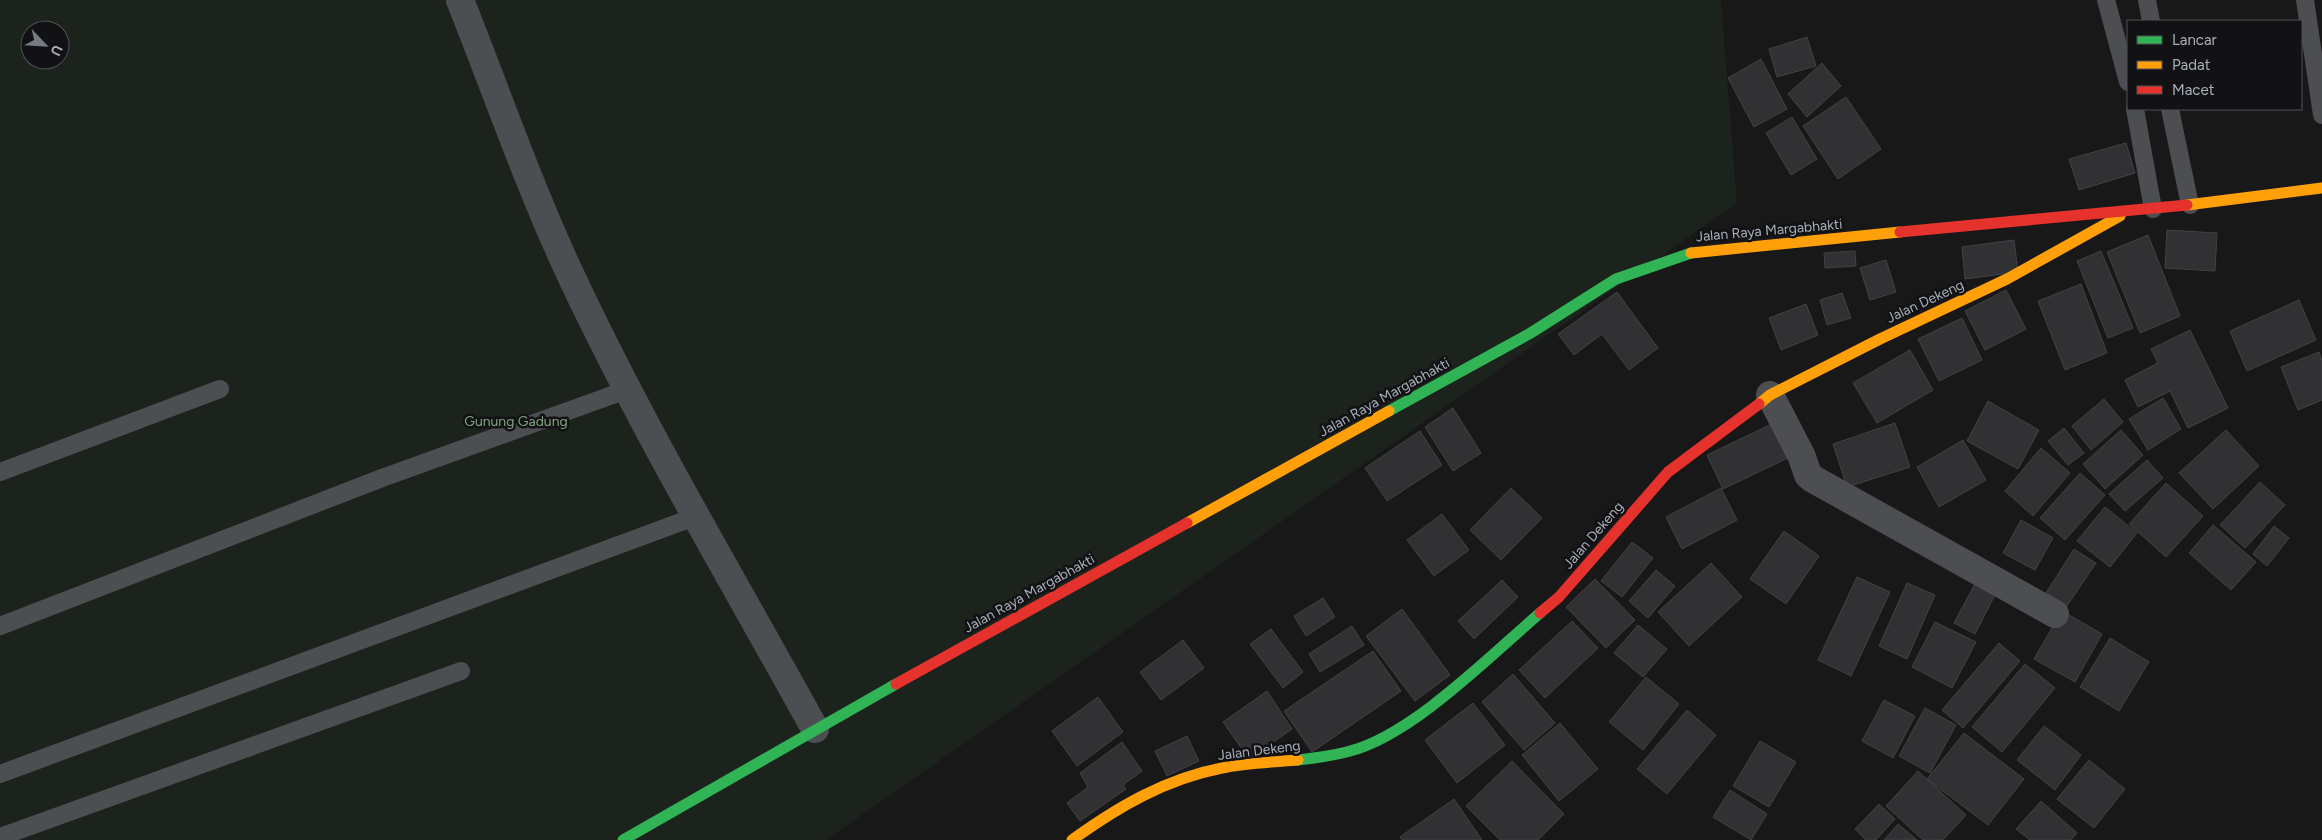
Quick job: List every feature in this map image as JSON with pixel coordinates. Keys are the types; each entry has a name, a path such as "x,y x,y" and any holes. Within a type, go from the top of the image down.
{"street":[{"path":"460,0 530,178 573,280 629,390 815,729"},
{"name":"Jalan Raya Margabhakti","path":"623,840 815,729 1529,334 1616,279 1695,251 2128,212 2322,188"},
{"name":"Jalan Dekeng","path":"1072,840 1113,811 1150,791 1182,779 1222,768 1312,758 1351,751 1391,734 1438,700 1559,597 1668,472 1770,395 1880,339 2007,279 2128,212"},
{"path":"1770,395 1802,457 1808,475 1813,479 2055,614"}],"lane":[{"path":"2106,0 2127,78"},
{"path":"2147,0 2151,20"},
{"path":"2305,0 2322,115"},
{"path":"2135,110 2153,209"},
{"path":"2170,110 2190,205"},
{"path":"0,472 220,389"},
{"path":"0,626 382,478 629,390"},
{"path":"0,774 697,516"},
{"path":"0,837 462,671"}],"green space":[{"name":"Gunung Gadung","path":"0,0 1721,0 1737,203 826,840 0,840"}],"building":[{"path":"1807,37 1816,66 1777,77 1769,49"},
{"path":"1761,59 1787,109 1754,127 1728,78"},
{"path":"1822,63 1841,86 1807,117 1788,94"},
{"path":"1846,97 1881,149 1838,179 1803,126"},
{"path":"1792,117 1817,159 1791,175 1766,133"},
{"path":"2126,143 2135,173 2079,190 2069,159"},
{"path":"2167,230 2217,233 2215,271 2165,268"},
{"path":"2148,235 2180,316 2140,333 2107,252"},
{"path":"2014,240 2018,272 1965,279 1962,247"},
{"path":"1855,251 1856,266 1825,268 1824,253"},
{"path":"2101,251 2133,328 2108,338 2077,261"},
{"path":"1886,260 1896,292 1870,300 1860,268"},
{"path":"2081,284 2107,353 2065,370 2038,301"},
{"path":"2006,290 2026,329 1985,350 1965,311"},
{"path":"1617,292 1658,348 1629,370 1602,334 1574,355 1558,334"},
{"path":"1842,293 1851,318 1827,325 1820,300"},
{"path":"2299,300 2316,340 2247,371 2230,331"},
{"path":"1806,304 1818,335 1781,350 1769,318"},
{"path":"1962,318 1982,360 1939,381 1918,339"},
{"path":"2190,330 2228,408 2188,428 2170,391 2138,407 2125,380 2158,363 2151,349"},
{"path":"1910,350 1933,390 1877,423 1853,383"},
{"path":"2319,352 2322,361 2322,400 2298,410 2281,367"},
{"path":"2163,398 2181,429 2148,450 2129,419"},
{"path":"2104,399 2123,422 2091,450 2072,426"},
{"path":"1988,401 2039,430 2018,469 1967,441"},
{"path":"1453,408 1481,453 1453,471 1425,427"},
{"path":"1776,422 1792,456 1723,489 1707,455"},
{"path":"1895,423 1910,467 1847,487 1833,444"},
{"path":"2064,428 2084,453 2068,465 2048,441"},
{"path":"2121,430 2143,455 2105,489 2083,464"},
{"path":"2226,430 2259,466 2213,509 2179,473"},
{"path":"1420,431 1442,465 1387,501 1365,468"},
{"path":"1963,440 1986,480 1939,507 1917,467"},
{"path":"2041,448 2070,473 2033,516 2005,491"},
{"path":"2147,460 2163,478 2125,511 2109,494"},
{"path":"2080,473 2105,495 2065,540 2040,518"},
{"path":"2260,482 2285,505 2245,548 2220,525"},
{"path":"2166,483 2203,516 2166,557 2129,524"},
{"path":"1511,488 1542,518 1501,560 1470,530"},
{"path":"1721,488 1737,520 1682,549 1666,517"},
{"path":"2105,507 2137,533 2110,567 2077,541"},
{"path":"1442,514 1469,550 1434,576 1407,540"},
{"path":"2021,520 2053,538 2035,570 2003,553"},
{"path":"2213,525 2256,562 2231,590 2189,553"},
{"path":"2274,526 2289,538 2267,566 2253,554"},
{"path":"1784,531 1819,556 1786,604 1750,579"},
{"path":"1632,542 1653,558 1622,597 1601,581"},
{"path":"2074,549 2096,563 2067,606 2046,593"},
{"path":"1711,563 1742,597 1689,646 1658,612"},
{"path":"1656,570 1675,586 1648,618 1629,601"},
{"path":"1857,577 1890,592 1851,676 1818,660"},
{"path":"1595,579 1635,620 1606,648 1566,607"},
{"path":"1502,580 1518,597 1474,639 1458,621"},
{"path":"1977,580 1997,591 1975,634 1954,623"},
{"path":"1907,583 1935,595 1907,659 1879,646"},
{"path":"1323,598 1335,617 1306,636 1294,616"},
{"path":"1402,609 1450,675 1415,701 1366,636"},
{"path":"2062,611 2102,634 2075,682 2034,659"},
{"path":"1572,621 1598,648 1545,698 1519,670"},
{"path":"1935,622 1976,642 1952,688 1912,667"},
{"path":"1638,625 1667,649 1643,677 1614,653"},
{"path":"1352,626 1364,645 1320,672 1309,654"},
{"path":"1271,629 1303,672 1283,688 1250,644"},
{"path":"2110,638 2149,662 2119,711 2080,687"},
{"path":"1183,640 1204,668 1161,700 1140,672"},
{"path":"1999,643 2020,661 1963,728 1942,710"},
{"path":"1373,651 1401,691 1312,752 1284,711"},
{"path":"2025,664 2055,688 2002,752 1972,727"},
{"path":"1513,674 1555,723 1524,750 1482,702"},
{"path":"1646,677 1679,704 1643,750 1609,722"},
{"path":"1267,691 1292,729 1249,759 1223,722"},
{"path":"1098,697 1123,732 1077,766 1052,731"},
{"path":"1884,700 1915,716 1893,758 1862,741"},
{"path":"1473,703 1505,745 1457,783 1425,740"},
{"path":"1925,708 1956,725 1930,773 1899,756"},
{"path":"1687,710 1716,735 1667,794 1637,769"},
{"path":"1560,723 1598,769 1559,801 1522,755"},
{"path":"2044,726 2081,755 2055,790 2017,760"},
{"path":"1964,733 2024,779 1988,825 1927,779"},
{"path":"1187,736 1199,761 1167,776 1155,751"},
{"path":"1760,741 1796,762 1769,807 1733,786"},
{"path":"1122,742 1142,771 1123,785 1126,789 1080,821 1067,803 1088,787 1080,773"},
{"path":"2089,760 2125,789 2094,828 2057,799"},
{"path":"1512,761 1564,814 1538,840 1500,840 1466,806"},
{"path":"1918,771 1966,815 1943,840 1923,840 1886,806"},
{"path":"1730,790 1767,814 1751,840 1713,817"},
{"path":"1454,799 1482,840 1402,840 1400,837"},
{"path":"2041,801 2077,833 2071,840 2030,840 2016,829"},
{"path":"1879,804 1895,819 1876,840 1866,840 1855,829"},
{"path":"1898,824 1917,840 1884,840"}],"traffic: fast":[{"path":"1389,411 1529,334 1616,279 1691,253"},
{"path":"1298,760 1331,756 1350,751 1374,742 1399,729 1450,692 1540,613"},
{"path":"623,840 896,684"}],"traffic: slow":[{"path":"2187,205 2322,188"},
{"path":"1759,404 1770,395 1880,339 2007,279 2120,216"},
{"path":"1691,253 1900,232"},
{"path":"1187,523 1389,411"},
{"path":"1072,840 1107,816 1143,796 1181,779 1231,766 1298,760"}],"traffic: jam":[{"path":"1900,232 2187,205"},
{"path":"1540,613 1559,597 1668,472 1759,404"},
{"path":"896,684 1187,523"}]}
